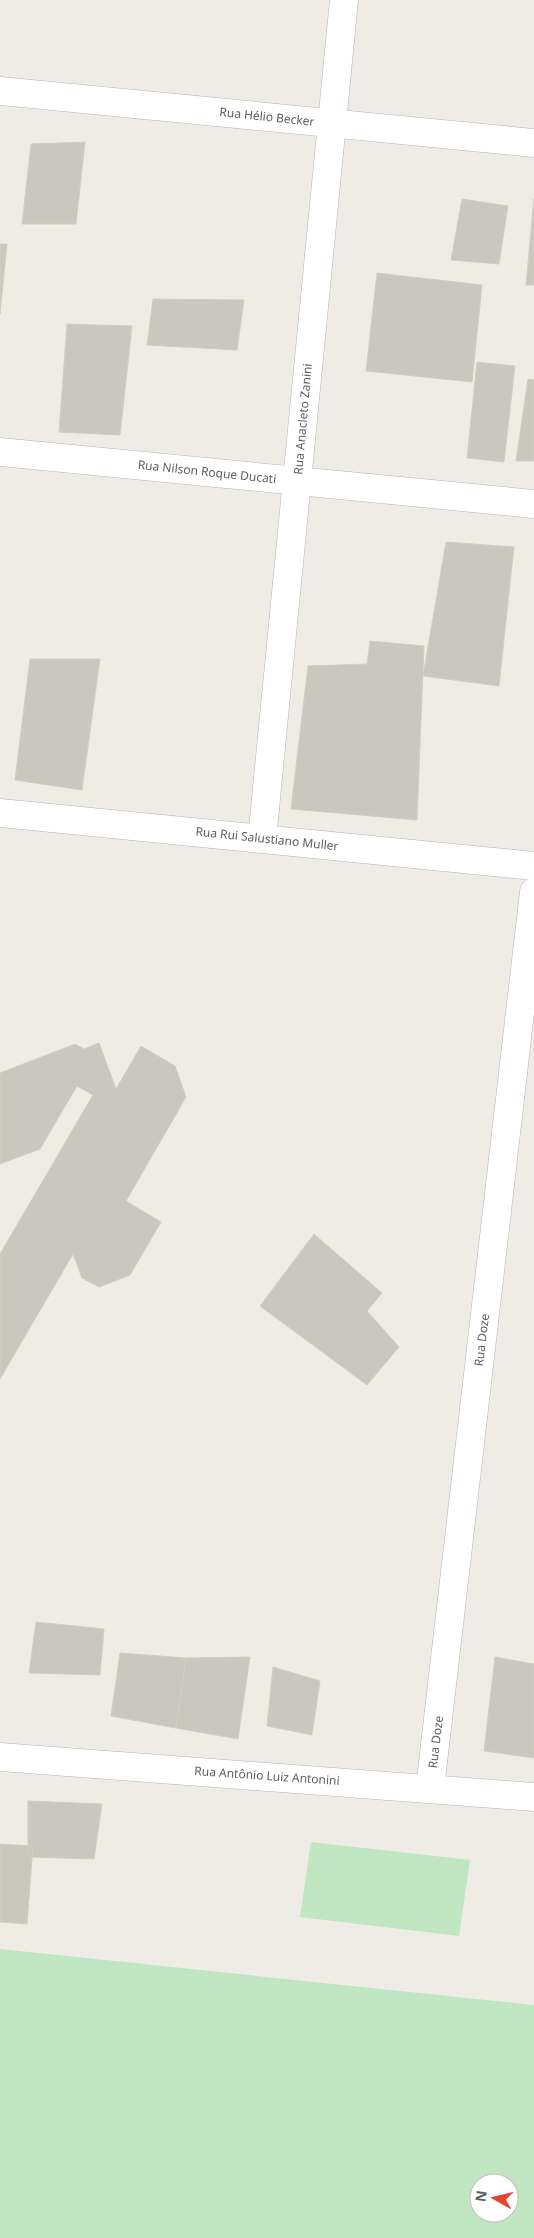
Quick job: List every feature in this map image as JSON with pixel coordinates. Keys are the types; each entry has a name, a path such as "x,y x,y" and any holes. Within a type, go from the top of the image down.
{"street":[{"name":"Rua Anacleto Zanini","path":"262,839 344,0"},
{"name":"Rua Hélio Becker","path":"0,91 534,143"},
{"name":"Rua Nilson Roque Ducati","path":"0,452 534,504"},
{"name":"Rua Rui Salustiano Muller","path":"0,813 534,866"},
{"name":"Rua Doze","path":"430,1788 534,892"},
{"name":"Rua Antônio Luiz Antonini","path":"0,1757 534,1797"}],"green space":[{"path":"311,1842 470,1860 459,1936 300,1917"},
{"path":"0,1949 534,2005 534,2238 0,2238"}],"building":[{"path":"85,142 76,224 22,224 31,144"},
{"path":"534,198 534,285 526,285"},
{"path":"462,199 508,206 499,264 451,260"},
{"path":"0,244 7,244 0,314"},
{"path":"377,273 482,285 472,382 366,371"},
{"path":"153,299 244,300 237,350 147,345"},
{"path":"67,324 132,326 120,435 59,432"},
{"path":"477,362 515,366 504,462 467,458"},
{"path":"528,379 534,380 534,461 516,461"},
{"path":"446,542 514,547 499,686 423,676"},
{"path":"370,641 424,646 417,820 291,809 308,666 367,664"},
{"path":"30,659 100,659 82,790 15,780"},
{"path":"99,1043 116,1089 141,1046 175,1066 186,1097 126,1201 161,1222 130,1275 99,1287 82,1278 73,1254 0,1379 0,1254 93,1095 77,1086 40,1149 0,1164 0,1073 75,1044 84,1049"},
{"path":"314,1234 382,1293 367,1311 399,1347 367,1385 260,1306"},
{"path":"36,1622 104,1629 100,1675 29,1673"},
{"path":"120,1653 186,1658 176,1728 111,1716"},
{"path":"250,1657 238,1739 176,1728 186,1658"},
{"path":"495,1657 534,1664 534,1758 484,1751"},
{"path":"273,1667 320,1681 312,1735 267,1726"},
{"path":"28,1801 102,1804 94,1859 28,1857"},
{"path":"0,1844 33,1846 27,1924 0,1922"}]}
